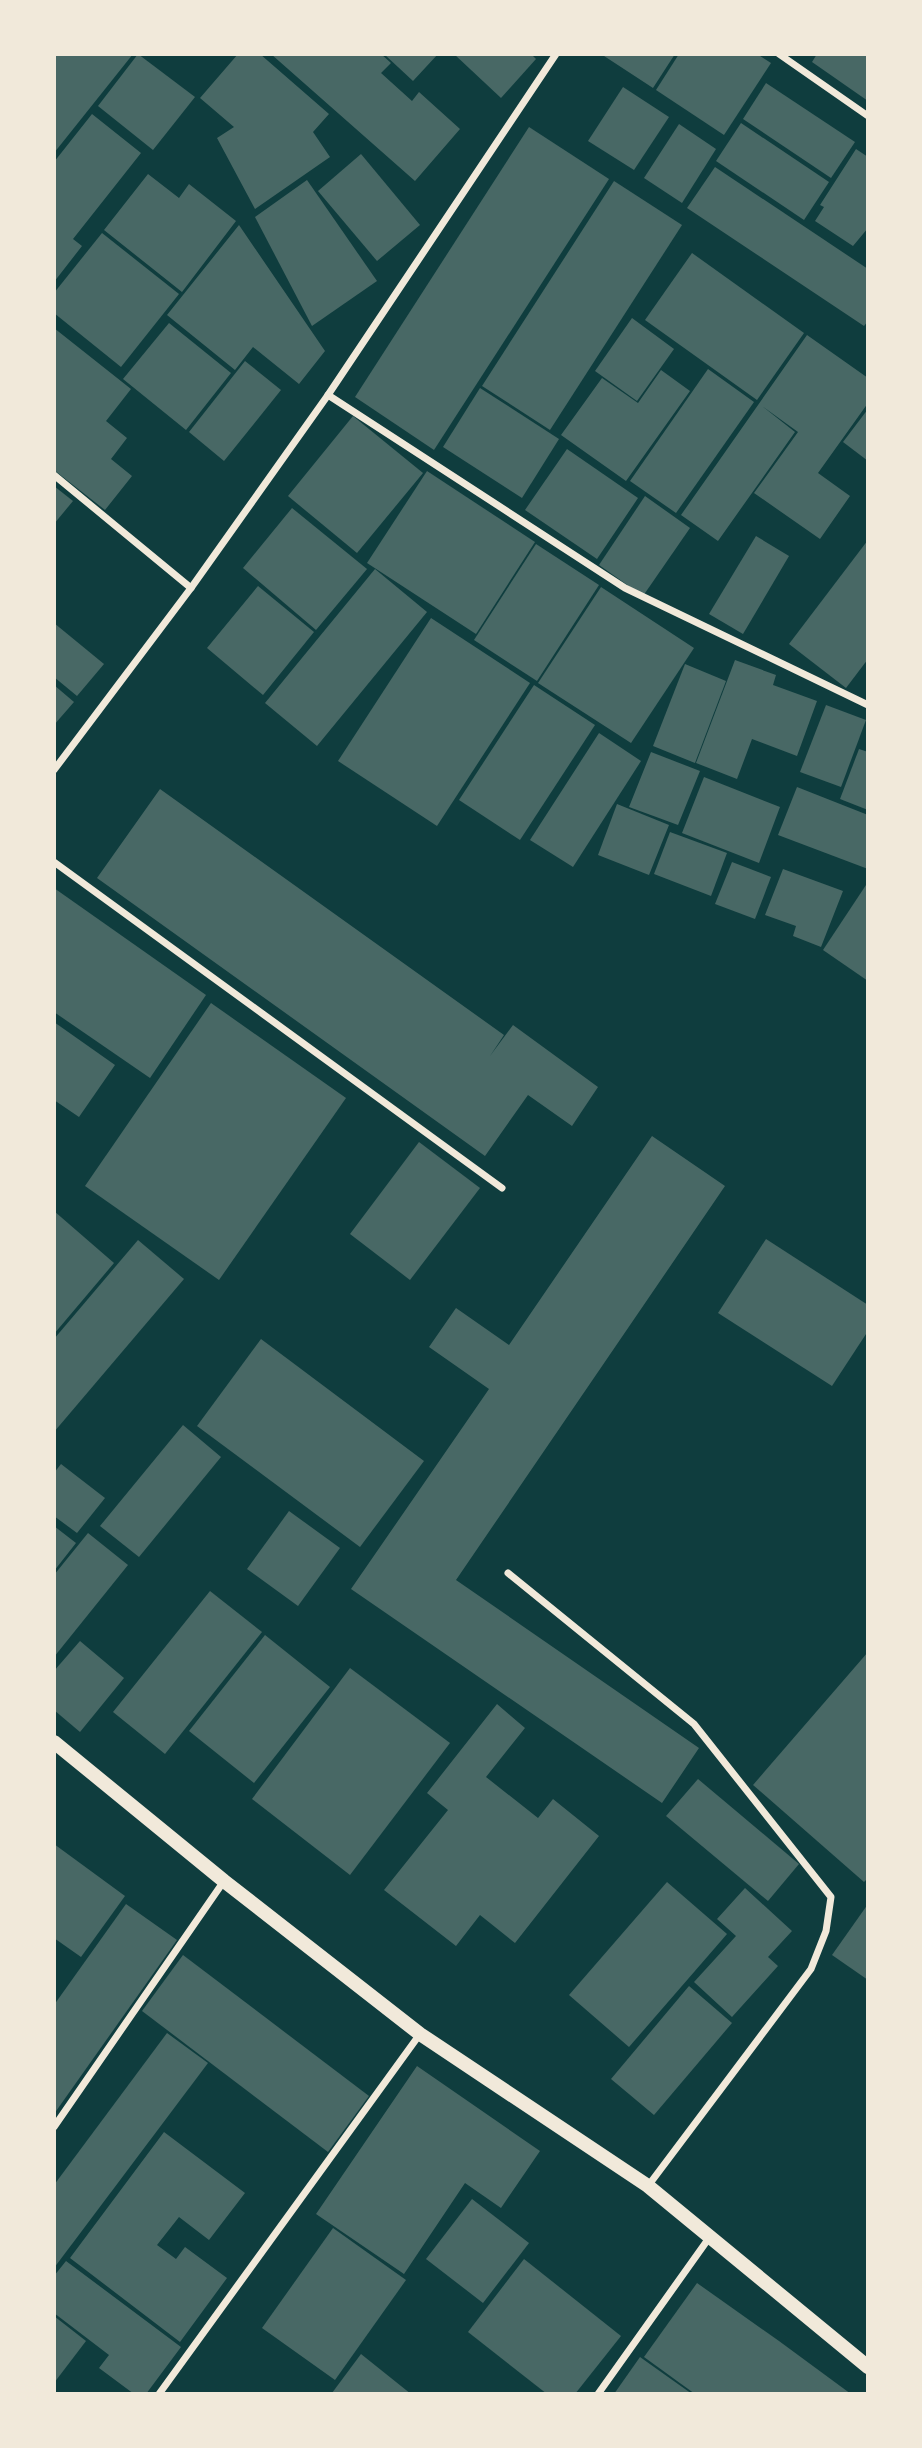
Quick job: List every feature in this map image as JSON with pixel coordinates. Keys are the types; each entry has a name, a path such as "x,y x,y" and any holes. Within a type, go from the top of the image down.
{"main road":[{"path":"54,1742 224,1881 420,2034 648,2186 868,2367"}],"street":[{"path":"54,770 191,588 328,395 556,54"},
{"path":"779,54 868,116"},
{"path":"328,395 625,588 868,705"},
{"path":"54,474 191,588"},
{"path":"54,862 502,1188"},
{"path":"508,1573 694,1724 831,1897 826,1931 811,1969 648,2186"},
{"path":"54,2127 224,1881"},
{"path":"159,2394 420,2034"},
{"path":"598,2394 709,2238"}],"building":[{"path":"54,54 133,54 54,153"},
{"path":"138,54 195,97 153,150 98,106"},
{"path":"238,54 260,54 329,114 313,132 330,157 255,209 217,138 234,127 200,98"},
{"path":"271,54 381,54 391,63 381,73 412,101 419,92 460,129 415,181"},
{"path":"384,54 438,54 413,81"},
{"path":"454,54 531,54 536,59 501,98"},
{"path":"601,54 675,54 653,88"},
{"path":"679,54 757,54 771,63 724,135 656,90"},
{"path":"817,54 868,54 868,101 812,62"},
{"path":"766,83 855,142 831,178 743,119"},
{"path":"623,87 669,117 634,170 588,141"},
{"path":"92,114 141,153 73,239 82,246 54,282 54,162"},
{"path":"741,123 829,182 804,220 716,161"},
{"path":"679,124 716,149 682,203 644,178"},
{"path":"529,127 609,179 434,450 355,397"},
{"path":"856,149 868,157 868,228 853,246 815,221 824,207 820,205"},
{"path":"361,154 420,225 377,261 318,191"},
{"path":"715,167 868,269 868,321 864,326 687,208"},
{"path":"148,174 179,198 189,184 236,221 182,292 104,230"},
{"path":"307,180 377,281 312,326 255,217"},
{"path":"614,181 682,225 550,430 482,386"},
{"path":"239,225 325,351 299,384 253,347 235,370 167,315"},
{"path":"102,233 179,294 121,367 54,313 54,293"},
{"path":"692,253 804,333 757,400 645,320"},
{"path":"632,318 674,349 637,401 595,371"},
{"path":"169,323 231,373 186,430 123,379"},
{"path":"54,328 131,389 106,421 127,438 111,459 132,476 105,510 54,470"},
{"path":"807,335 868,378 868,403 818,473 850,496 820,539 754,493 798,432 762,406 795,432 718,541 681,515"},
{"path":"245,361 281,390 224,461 189,432"},
{"path":"708,369 754,402 676,513 630,481"},
{"path":"661,370 690,391 626,481 561,435 602,378 638,403"},
{"path":"480,388 559,439 522,498 443,447"},
{"path":"868,409 868,461 843,442"},
{"path":"353,416 423,473 357,553 288,496"},
{"path":"567,449 638,498 597,559 525,510"},
{"path":"427,471 535,542 476,634 367,563"},
{"path":"54,486 73,501 54,524"},
{"path":"645,496 690,528 643,596 599,565"},
{"path":"292,508 367,569 316,630 243,568"},
{"path":"756,536 789,556 743,634 709,614"},
{"path":"868,540 868,659 846,688 789,644"},
{"path":"536,544 599,585 537,681 474,640"},
{"path":"375,569 427,612 317,746 265,703"},
{"path":"258,586 314,632 263,695 207,648"},
{"path":"601,587 694,648 631,743 538,683"},
{"path":"431,618 530,683 437,826 338,761"},
{"path":"54,623 104,664 77,696 54,677"},
{"path":"735,660 776,675 773,685 817,701 797,756 752,739 737,779 696,763"},
{"path":"685,664 726,681 695,763 653,746"},
{"path":"54,685 74,702 54,725"},
{"path":"534,685 595,725 520,840 459,800"},
{"path":"826,705 866,720 841,787 800,772"},
{"path":"599,733 641,761 573,867 530,840"},
{"path":"859,749 868,752 868,810 840,799"},
{"path":"651,752 700,771 678,825 629,807"},
{"path":"704,777 780,807 759,863 682,833"},
{"path":"797,787 868,815 868,869 778,835"},
{"path":"160,789 504,1035 490,1056 513,1025 598,1087 572,1126 528,1095 485,1156 97,878"},
{"path":"617,804 669,825 649,875 598,855"},
{"path":"670,832 727,853 711,896 654,874"},
{"path":"732,862 771,877 755,919 715,904"},
{"path":"783,869 843,891 821,947 793,936 796,926 765,915"},
{"path":"868,882 868,981 823,950"},
{"path":"54,888 206,995 150,1078 54,1012"},
{"path":"211,1003 346,1098 219,1280 85,1186"},
{"path":"54,1022 115,1065 79,1117 54,1100"},
{"path":"652,1136 725,1186 456,1580 699,1748 662,1803 351,1589 489,1389 429,1347 456,1308 509,1345"},
{"path":"419,1142 480,1188 410,1280 350,1234"},
{"path":"54,1211 114,1263 54,1334"},
{"path":"766,1239 868,1305 868,1331 832,1386 718,1313"},
{"path":"138,1240 184,1279 54,1432 54,1339"},
{"path":"261,1339 424,1461 360,1547 197,1426"},
{"path":"183,1425 221,1457 139,1557 100,1526"},
{"path":"61,1464 105,1498 77,1533 54,1516 54,1473"},
{"path":"289,1511 340,1548 298,1606 247,1569"},
{"path":"54,1526 76,1543 54,1571"},
{"path":"88,1533 128,1565 54,1657 54,1575"},
{"path":"210,1591 262,1632 165,1754 113,1712"},
{"path":"265,1635 330,1687 254,1783 189,1731"},
{"path":"80,1641 124,1678 80,1732 54,1710 54,1671"},
{"path":"868,1652 868,1878 864,1882 753,1785"},
{"path":"350,1668 450,1743 350,1875 252,1799"},
{"path":"497,1704 525,1728 486,1777 538,1818 553,1799 599,1836 515,1943 480,1915 456,1946 384,1890 448,1810 427,1793"},
{"path":"698,1779 799,1864 768,1901 666,1816"},
{"path":"54,1844 125,1896 81,1957 54,1938"},
{"path":"667,1882 727,1934 629,2047 569,1995"},
{"path":"745,1888 792,1931 768,1957 778,1966 732,2017 694,1982 736,1936 717,1919"},
{"path":"126,1904 177,1940 54,2114 54,2005"},
{"path":"868,1904 868,1980 832,1955"},
{"path":"183,1955 369,2096 328,2152 142,2011"},
{"path":"689,1986 732,2023 654,2115 611,2079"},
{"path":"167,2033 208,2063 54,2268 54,2185"},
{"path":"417,2066 540,2151 501,2208 465,2183 404,2274 316,2214"},
{"path":"164,2132 245,2193 209,2240 179,2217 157,2245 176,2259 185,2247 227,2278 180,2342 70,2258"},
{"path":"472,2199 529,2243 483,2303 426,2259"},
{"path":"333,2228 406,2280 335,2380 262,2328"},
{"path":"524,2259 621,2336 575,2394 547,2394 468,2332"},
{"path":"66,2261 181,2347 146,2394 134,2394 99,2368 109,2355 54,2313 54,2276"},
{"path":"697,2283 851,2394 695,2394 644,2357"},
{"path":"54,2316 86,2341 54,2383"},
{"path":"361,2354 411,2394 332,2393"},
{"path":"640,2357 692,2394 614,2394"}]}
